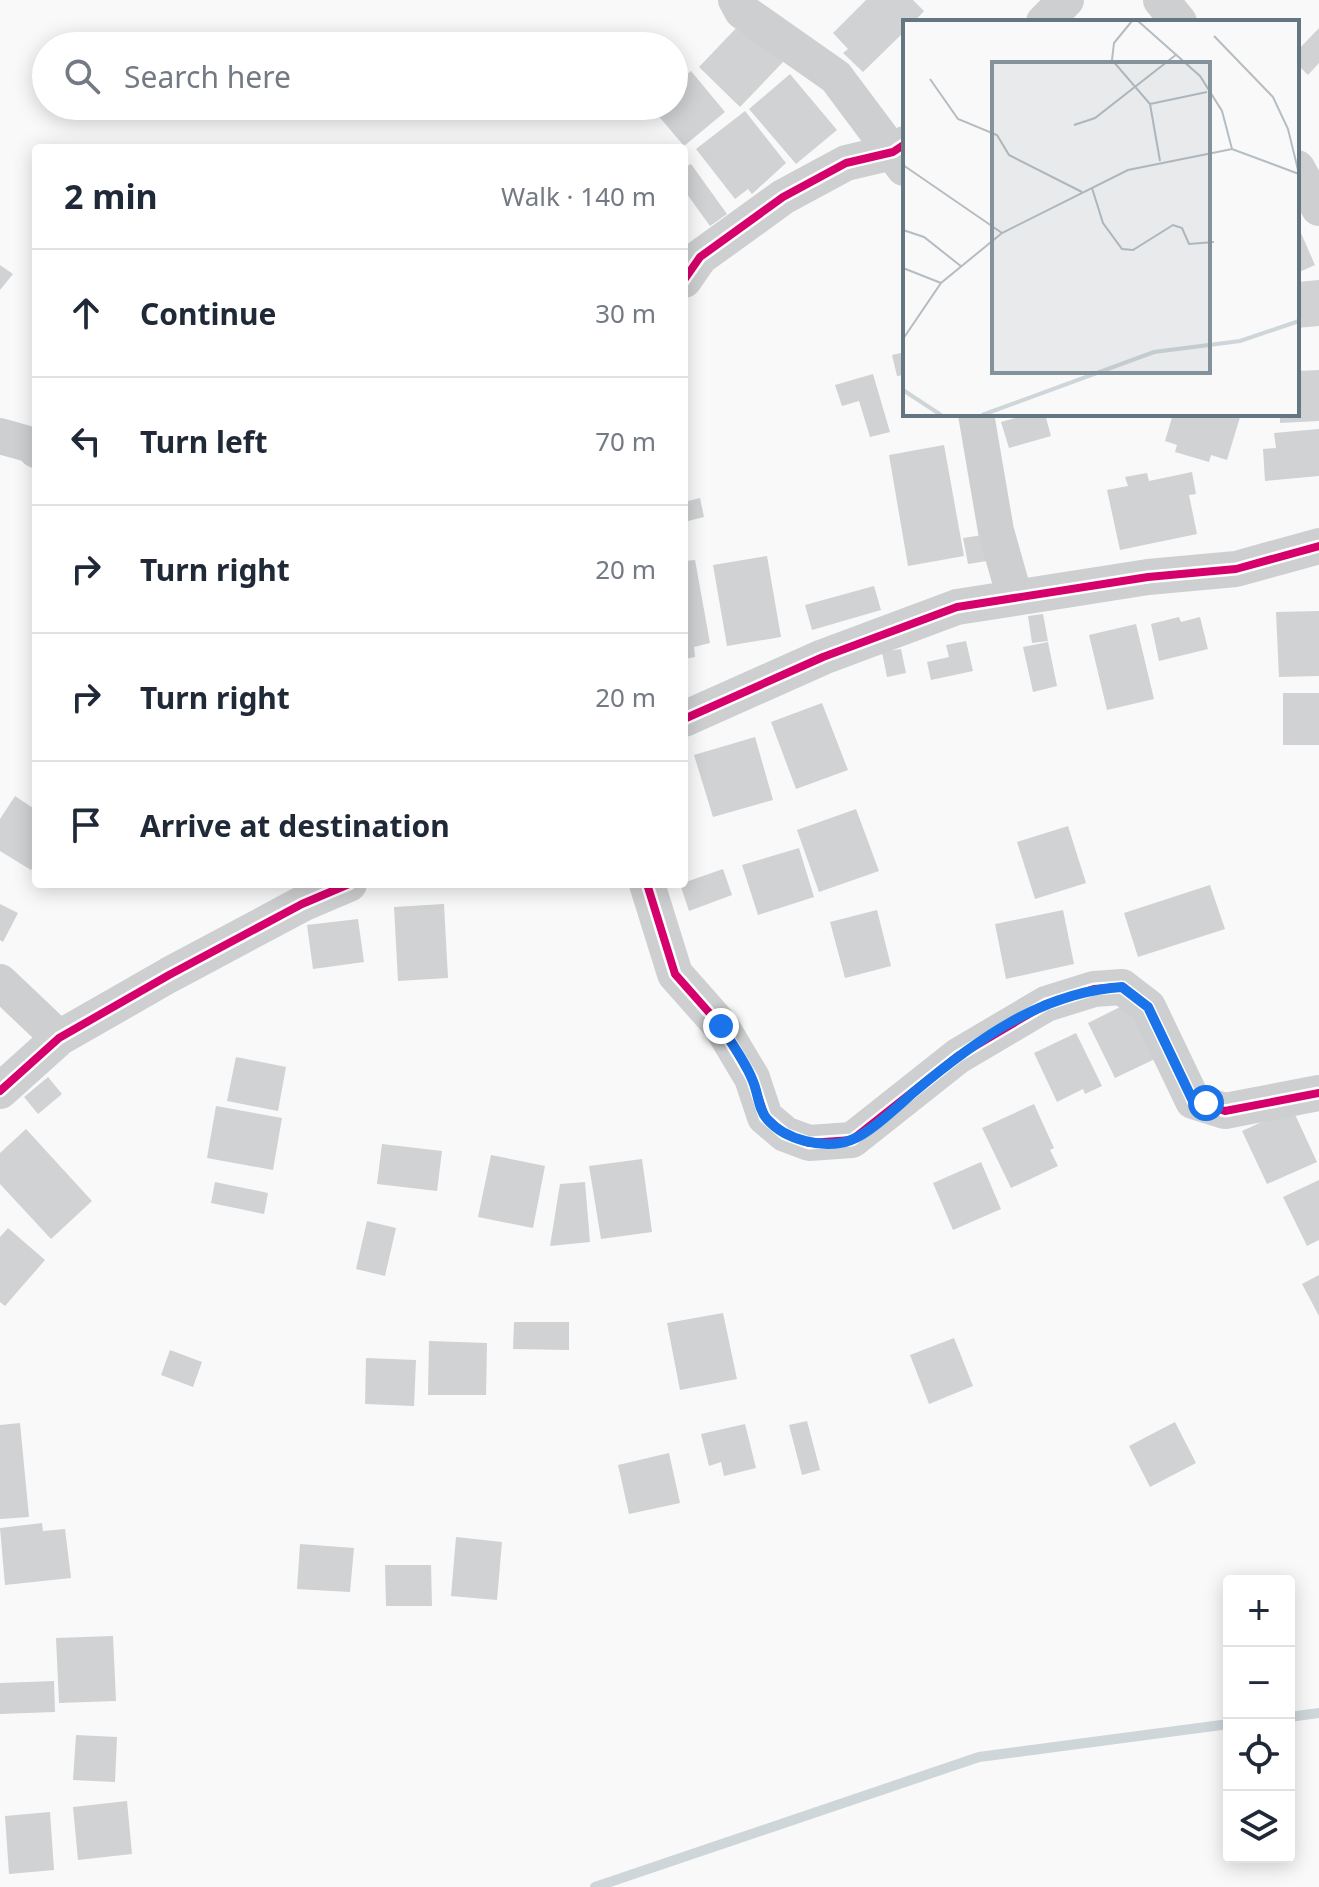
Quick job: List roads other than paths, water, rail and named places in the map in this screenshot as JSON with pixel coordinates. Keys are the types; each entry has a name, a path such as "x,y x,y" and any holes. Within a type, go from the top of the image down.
{"street":[{"path":"736,0 742,11 836,77 901,155"},
{"path":"1046,20 1066,0"},
{"path":"1161,0 1177,20"},
{"path":"688,274 700,257 783,197 846,163 901,155"},
{"path":"976,416 996,531 1015,598"},
{"path":"0,436 32,445"},
{"path":"688,717 823,657 957,607 1148,577 1236,569 1319,546"},
{"path":"0,1091 59,1038 169,975 302,904 340,888"},
{"path":"648,888 675,974 721,1026 752,1078 765,1117 785,1134 809,1143 852,1140 958,1056 1017,1018 1046,1004 1094,989 1122,987 1148,1007 1193,1101 1225,1111 1319,1093"},
{"path":"0,982 59,1038"}],"waterway":[{"path":"1295,1716 1319,1713"},
{"path":"595,1887 979,1757 1223,1725"}]}
